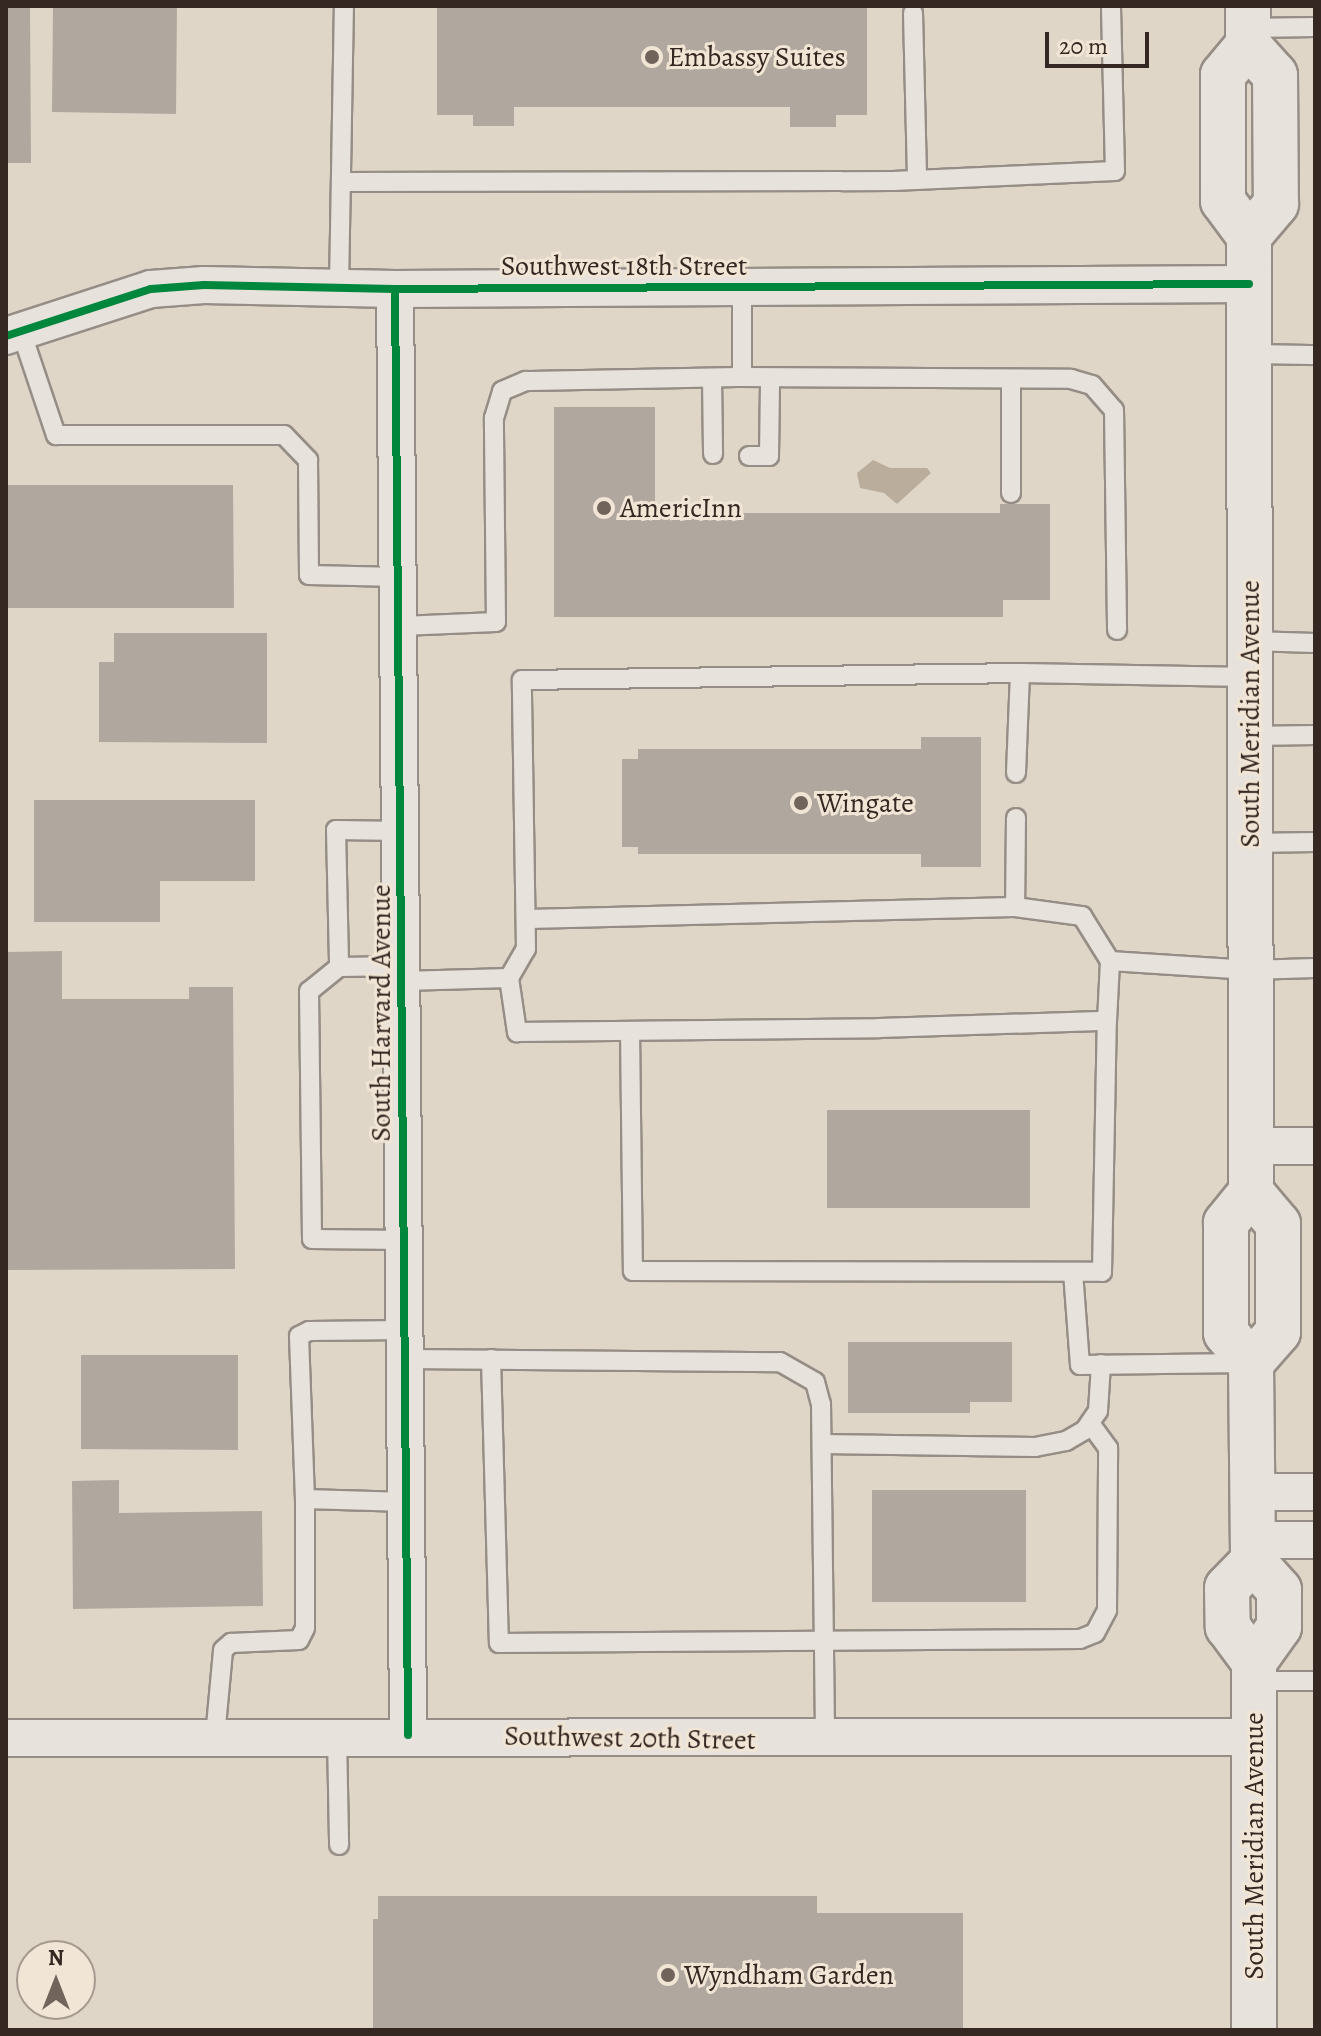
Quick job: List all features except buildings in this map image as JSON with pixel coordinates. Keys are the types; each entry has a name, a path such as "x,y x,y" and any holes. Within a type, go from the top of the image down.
{"main road":[{"name":"South Meridian Avenue","path":"1248,26 1223,75 1223,201 1249,236 1251,1192 1226,1223 1226,1333 1251,1363"},
{"path":"1251,1363 1253,1550 1227,1588 1228,1627 1254,1671"},
{"name":"South Meridian Avenue","path":"1254,1671 1254,2030"}],"street":[{"name":"Southwest 18th Street","path":"13,333 151,289 1249,284"},
{"name":"South Harvard Avenue","path":"395,289 401,626 408,1735"},
{"path":"1251,1146 1315,1146"},
{"path":"1253,1492 1315,1492"},
{"path":"1253,1550 1315,1540"},
{"name":"Southwest 20th Street","path":"6,1738 408,1735 825,1741 1253,1737"}],"lane":[{"path":"339,288 344,6"},
{"path":"341,182 917,180 1115,171 1111,6"},
{"path":"913,13 917,180"},
{"path":"1248,26 1315,27"},
{"path":"742,287 742,377"},
{"path":"13,333 56,435 284,435 308,460 309,575 400,577"},
{"path":"1249,354 1315,355"},
{"path":"401,626 496,622 494,418 502,391 526,381 742,377 770,380 1071,379 1092,385 1114,410 1117,630"},
{"path":"712,378 713,454"},
{"path":"749,456 769,456 770,380"},
{"path":"1011,380 1011,493"},
{"path":"1107,1021 517,1032 509,978 526,949 522,680 1020,673 1249,659 1315,643"},
{"path":"1016,773 1020,673"},
{"path":"1250,736 1315,735"},
{"path":"1015,907 1016,818"},
{"path":"339,967 336,830 402,831"},
{"path":"1250,843 1315,842"},
{"path":"527,919 1015,907 1082,916 1110,961 1102,1272 633,1271 630,1031"},
{"path":"1110,961 1250,970 1315,968"},
{"path":"405,1240 312,1239 309,991 339,967 403,974 509,978"},
{"path":"1073,1272 1080,1365 1251,1363"},
{"path":"215,1737 223,1650 231,1643 299,1640 305,1628 305,1499 299,1336 309,1331 491,1359 780,1362 815,1382 822,1444 825,1741"},
{"path":"491,1359 499,1643 1054,1640 1095,1633 1107,1610 1108,1463 1104,1437 1090,1423"},
{"path":"822,1444 1035,1447 1066,1441 1090,1423 1098,1411 1101,1364"},
{"path":"305,1499 407,1502"},
{"path":"1254,1671 1315,1681"},
{"path":"337,1736 339,1845"}],"shaded area":[{"path":"873,460 890,468 927,468 931,473 897,504 884,493 860,488 857,473"}],"cycle path":[{"path":"6,336 151,289 204,285 395,289 1249,284"},
{"path":"395,289 408,1735"}],"place":[{"name":"Embassy Suites","path":"652,57"},
{"name":"AmericInn","path":"604,508"},
{"name":"Wingate","path":"801,803"},
{"name":"Wyndham Garden","path":"668,1975"}]}
